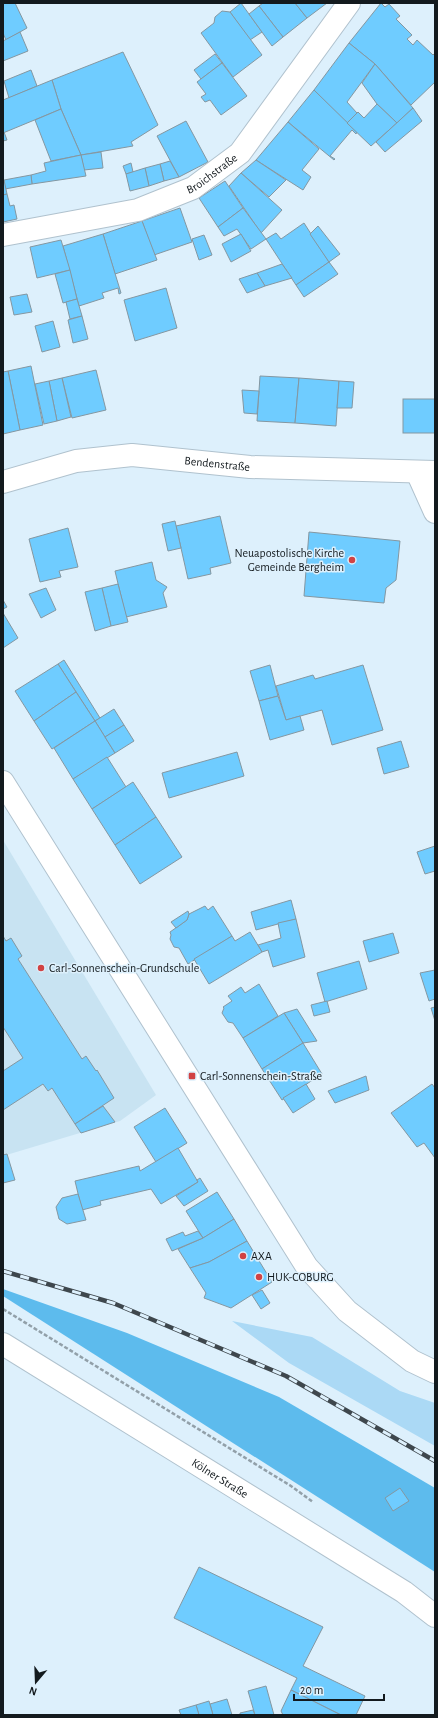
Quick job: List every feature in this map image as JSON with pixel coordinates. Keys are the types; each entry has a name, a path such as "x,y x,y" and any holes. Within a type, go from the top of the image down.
{"street":[{"name":"Broichstraße","path":"3,235 138,210 193,188 240,153 349,3"},
{"name":"Bendenstraße","path":"3,482 76,461 132,455 250,467 426,472"},
{"path":"426,472 435,512"},
{"path":"3,782 307,1267 347,1311 412,1362 435,1372"},
{"name":"Kölner Straße","path":"3,1344 404,1592 435,1616"}],"shaded area":[{"name":"Carl-Sonnenschein-Grundschule","path":"3,840 156,1095 120,1121 3,1156"},
{"path":"3,1289 127,1333 279,1397 435,1488 435,1572 3,1296"},
{"path":"232,1321 312,1337 400,1391 435,1403 435,1446 289,1363"}],"building":[{"path":"3,3 15,3 27,28 6,40 3,33"},
{"path":"241,3 262,32 250,40 230,12"},
{"path":"263,3 295,3 307,18 283,37 259,6"},
{"path":"295,3 327,3 307,18"},
{"path":"381,3 385,7 389,4 400,16 396,19 412,35 407,39 413,45 417,40 433,55 435,53 435,82 411,105 375,64 349,43"},
{"path":"259,6 283,37 272,46 249,14"},
{"path":"222,11 230,12 262,55 233,77 201,33 214,23 215,17"},
{"path":"20,32 28,51 3,61 3,41"},
{"path":"349,43 375,64 347,102 357,113 347,123 314,90"},
{"path":"123,52 158,125 131,142 133,146 81,155 61,109 52,80"},
{"path":"215,54 222,63 201,79 194,70"},
{"path":"222,63 247,96 221,115 210,100 205,102 201,97 206,94 197,82"},
{"path":"375,64 413,108 397,123 377,104 362,83"},
{"path":"31,70 37,86 9,98 4,81"},
{"path":"52,80 61,109 3,133 3,100"},
{"path":"314,90 357,132 356,134 352,130 330,156 335,159 334,160 288,122"},
{"path":"377,104 397,123 371,146 347,123 358,112 364,118"},
{"path":"413,108 422,121 385,152 376,142"},
{"path":"61,109 81,155 51,161 35,120"},
{"path":"186,121 208,162 179,177 157,136"},
{"path":"288,122 319,149 302,170 311,177 303,190 256,160"},
{"path":"4,132 7,140 3,141 3,133"},
{"path":"101,152 103,168 84,170 81,155"},
{"path":"81,155 86,176 32,184 31,175 46,171 44,163"},
{"path":"256,160 286,180 269,197 241,173"},
{"path":"170,161 179,177 164,181 160,164"},
{"path":"131,163 133,172 126,174 123,166"},
{"path":"160,164 164,181 149,186 145,168"},
{"path":"145,168 149,186 130,191 126,174"},
{"path":"241,173 282,210 261,233 229,186"},
{"path":"31,175 32,184 5,189 4,180"},
{"path":"4,180 7,194 3,195 3,181"},
{"path":"225,181 243,208 218,227 199,198"},
{"path":"7,194 10,206 14,205 17,219 3,222 3,195"},
{"path":"180,208 192,242 154,255 142,221"},
{"path":"243,208 266,239 251,249 237,229 224,236 218,227"},
{"path":"142,221 157,260 115,274 103,234"},
{"path":"304,223 329,262 296,285 266,239 276,233 281,239"},
{"path":"318,226 340,254 329,262 310,234"},
{"path":"103,234 121,293 119,294 118,288 102,293 104,298 79,306 63,246"},
{"path":"241,234 251,251 231,262 222,244"},
{"path":"204,235 212,255 199,260 192,239"},
{"path":"61,240 70,270 37,278 30,247"},
{"path":"329,262 338,274 304,297 296,285"},
{"path":"282,264 292,278 265,286 257,273"},
{"path":"70,270 77,299 63,303 55,274"},
{"path":"257,273 265,286 247,293 239,279"},
{"path":"166,288 177,328 135,341 124,300"},
{"path":"27,294 32,312 14,315 10,297"},
{"path":"77,299 82,316 70,319 66,302"},
{"path":"82,316 88,339 73,343 68,320"},
{"path":"53,321 60,347 42,352 35,326"},
{"path":"31,366 43,425 20,430 8,371"},
{"path":"96,370 106,410 72,418 62,378"},
{"path":"8,371 20,430 3,434 3,372"},
{"path":"260,376 299,378 295,423 257,421"},
{"path":"62,378 71,417 57,421 49,381"},
{"path":"299,378 339,381 336,426 295,423"},
{"path":"49,381 57,421 44,424 35,384"},
{"path":"339,381 354,382 352,408 337,408"},
{"path":"242,390 259,391 257,414 244,413"},
{"path":"403,399 435,399 435,433 403,433"},
{"path":"220,516 231,563 210,568 211,574 188,579 176,526"},
{"path":"175,521 181,548 168,551 162,524"},
{"path":"68,528 78,567 59,571 61,577 40,582 29,539"},
{"name":"Neuapostolische Kirche Gemeinde Bergheim","path":"309,532 400,541 396,580 386,588 384,603 304,596"},
{"path":"152,562 156,580 167,587 163,593 167,607 126,617 115,571"},
{"path":"118,584 128,622 111,626 102,588"},
{"path":"46,588 56,610 41,618 29,594"},
{"path":"102,588 111,626 95,631 85,592"},
{"path":"3,600 7,607 3,609"},
{"path":"3,613 18,638 3,648"},
{"path":"64,660 100,718 95,721 58,664"},
{"path":"58,664 76,692 34,721 15,691"},
{"path":"270,665 278,696 259,701 250,671"},
{"path":"363,665 383,730 332,745 322,710 286,720 276,686 313,675 315,679"},
{"path":"76,692 95,721 52,749 34,721"},
{"path":"278,696 286,720 300,716 304,730 270,740 259,701"},
{"path":"114,709 124,725 105,737 95,721"},
{"path":"95,721 115,753 73,779 54,748"},
{"path":"124,725 134,741 115,753 105,737"},
{"path":"401,741 409,767 384,774 377,748"},
{"path":"237,752 244,776 169,798 162,773"},
{"path":"107,757 126,787 92,809 73,779"},
{"path":"133,782 156,817 115,845 92,809"},
{"path":"156,817 182,857 140,884 115,845"},
{"path":"435,846 435,871 425,874 417,852"},
{"path":"291,900 296,919 256,930 251,912"},
{"path":"205,906 208,910 213,906 232,936 188,964 179,948 174,947 170,939 170,932 187,920 189,914"},
{"path":"188,911 189,914 187,920 176,928 171,922"},
{"path":"296,919 305,957 273,967 268,950 262,952 258,945 281,938 278,923"},
{"path":"250,932 262,952 209,984 194,959 232,936 235,941"},
{"path":"393,933 399,953 369,962 363,941"},
{"path":"3,936 6,941 11,938 22,956 18,959 82,1059 86,1056 96,1071 97,1070 114,1098 75,1124 52,1088 48,1091 43,1084 3,1110 3,1071 23,1058 3,1027"},
{"path":"359,961 367,989 325,1002 317,973"},
{"path":"435,970 435,999 429,1001 420,973"},
{"path":"259,984 278,1016 243,1038 233,1023 228,1022 222,1013 223,1007 232,1001 228,996 241,987 245,993"},
{"path":"327,1001 330,1012 314,1016 311,1005"},
{"path":"435,1007 435,1021 431,1008"},
{"path":"297,1009 317,1041 303,1043 284,1013"},
{"path":"284,1013 303,1043 262,1069 243,1038"},
{"path":"303,1043 322,1074 282,1100 262,1069"},
{"path":"366,1076 369,1090 335,1103 328,1091"},
{"path":"306,1084 315,1099 293,1113 283,1098"},
{"path":"432,1084 435,1088 435,1158 424,1143 417,1147 391,1113"},
{"path":"103,1106 115,1122 81,1133 75,1124"},
{"path":"165,1108 187,1143 156,1162 134,1127"},
{"path":"178,1148 198,1182 161,1204 151,1189 100,1201 101,1205 82,1210 75,1181 139,1166 140,1171"},
{"path":"7,1154 15,1180 3,1183 3,1155"},
{"path":"200,1178 208,1191 184,1206 176,1196 198,1182 197,1180"},
{"path":"217,1192 234,1219 203,1238 186,1211"},
{"path":"78,1194 86,1220 67,1224 59,1219 56,1207 62,1198"},
{"path":"234,1219 247,1241 209,1262 190,1268 178,1249 203,1238"},
{"path":"198,1231 203,1238 172,1251 166,1239 183,1232 185,1236"},
{"path":"247,1241 272,1282 231,1308 204,1298 206,1293 190,1268 209,1262"},
{"path":"262,1290 270,1303 261,1309 252,1295"},
{"path":"400,1488 409,1501 393,1511 385,1498"},
{"path":"199,1567 323,1627 303,1666 365,1696 356,1715 341,1715 291,1690 297,1678 174,1618"},
{"path":"266,1686 274,1715 255,1715 248,1691"},
{"path":"291,1690 341,1715 283,1715 281,1711"},
{"path":"227,1699 232,1715 213,1715 210,1704"},
{"path":"209,1701 213,1715 199,1715 196,1705"},
{"path":"196,1705 199,1715 181,1715 179,1710"},
{"path":"253,1710 255,1715 240,1715 240,1713"}],"railway":[{"path":"3,1271 113,1303 286,1376 435,1461"}],"place":[{"name":"Neuapostolische Kirche Gemeinde Bergheim","path":"352,560"},
{"name":"Carl-Sonnenschein-Grundschule","path":"41,968"},
{"name":"Carl-Sonnenschein-Straße","path":"192,1076"},
{"name":"AXA","path":"243,1256"},
{"name":"HUK-COBURG","path":"259,1277"}]}
